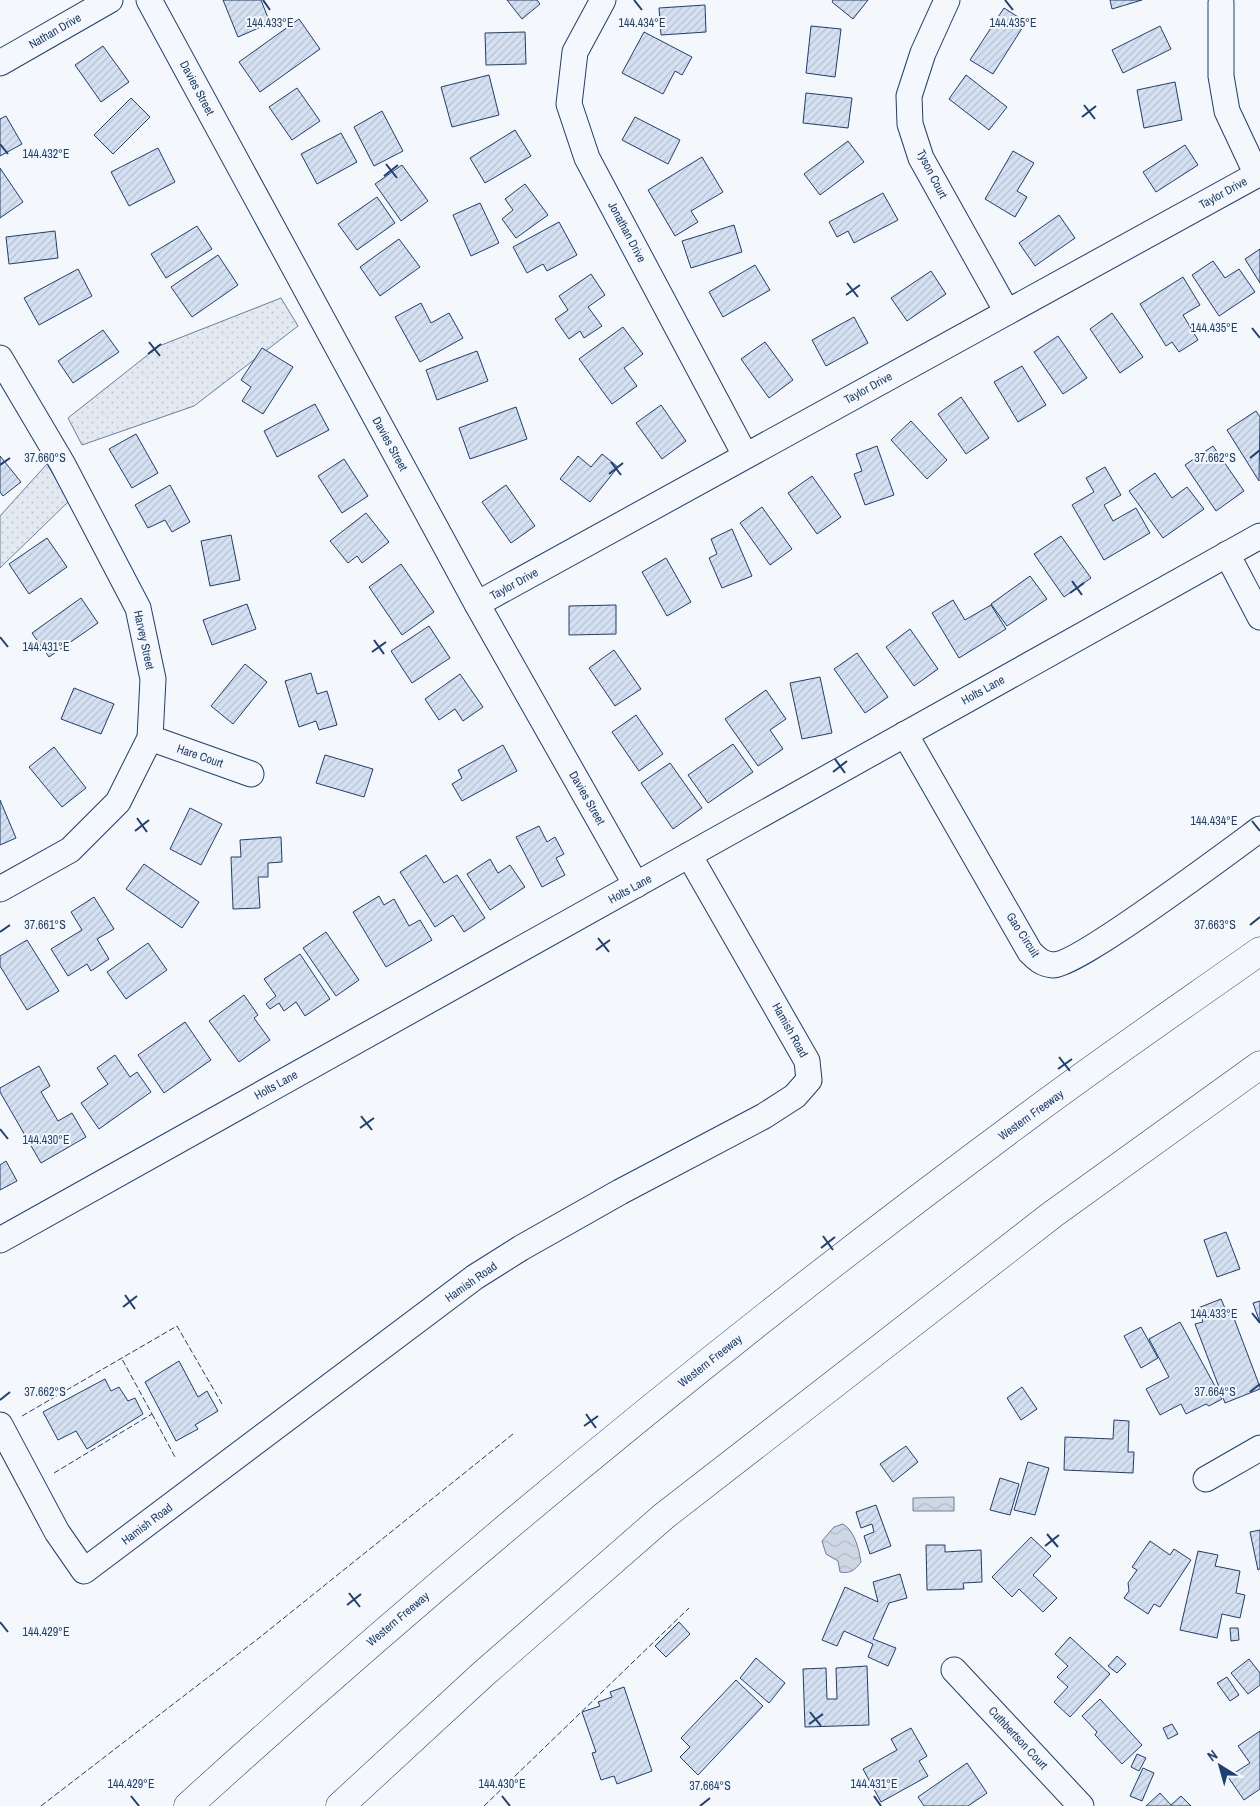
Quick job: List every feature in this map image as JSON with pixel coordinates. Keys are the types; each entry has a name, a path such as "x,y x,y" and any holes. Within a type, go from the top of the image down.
{"highway":[{"name":"Western Freeway","path":"188,1806 323,1683 577,1468 713,1358 1035,1111 1260,951"},
{"path":"340,1806 518,1643 664,1516 1053,1214 1260,1065"}],"street":[{"name":"Nathan Drive","path":"0,63 110,0"},
{"name":"Davies Street","path":"149,0 477,604 636,886"},
{"name":"Jonathan Drive","path":"603,0 576,52 569,104 587,158 745,455"},
{"name":"Tyson Court","path":"947,0 923,53 909,96 910,124 921,158 1007,312"},
{"path":"1221,3 1221,76 1227,111 1259,174"},
{"name":"Taylor Drive","path":"477,604 1259,174"},
{"name":"Harvey Street","path":"0,358 62,463 138,608 153,680 150,738 118,802 70,850 0,889"},
{"name":"Holts Lane","path":"0,1240 1260,536"},
{"path":"1227,554 1260,617"},
{"name":"Gao Circuit","path":"905,734 1030,952 1040,962 1054,965 1069,960 1112,933 1260,829"},
{"name":"Hare Court","path":"150,738 251,774"},
{"name":"Hamish Road","path":"0,1425 57,1532 84,1571 475,1277 521,1248 620,1192 764,1116 795,1096 809,1080 807,1061 689,856"},
{"path":"1206,1479 1260,1448"},
{"name":"Cuthbertson Court","path":"954,1670 1081,1806"}],"shaded area":[{"path":"281,298 298,326 194,406 82,445 68,418 159,346"},
{"path":"47,464 69,501 0,568 0,516"}],"water":[{"path":"954,1497 954,1511 913,1511 913,1498"},
{"path":"843,1524 851,1531 858,1547 861,1562 849,1572 840,1572 838,1561 826,1554 822,1541 834,1527"}],"building":[{"path":"223,0 261,0 270,23 238,37"},
{"path":"507,0 537,0 540,4 522,19"},
{"path":"833,0 868,0 853,19 832,2"},
{"path":"1110,0 1142,0 1112,9"},
{"path":"705,5 706,32 661,35 659,8"},
{"path":"1004,8 1026,22 993,74 970,60"},
{"path":"299,19 320,49 260,92 239,62"},
{"path":"811,26 841,29 835,77 806,73"},
{"path":"1160,26 1171,49 1123,73 1112,50"},
{"path":"525,32 526,64 486,65 485,33"},
{"path":"644,32 692,57 682,75 675,71 663,94 622,73"},
{"path":"103,46 129,82 101,102 75,65"},
{"path":"489,75 499,115 452,127 441,87"},
{"path":"966,75 1007,107 989,130 949,99"},
{"path":"1175,82 1182,120 1144,128 1137,90"},
{"path":"297,88 320,121 292,140 269,107"},
{"path":"806,93 852,98 848,128 803,123"},
{"path":"131,98 150,117 113,154 94,135"},
{"path":"382,111 403,151 374,166 354,127"},
{"path":"6,116 22,144 0,156 0,119"},
{"path":"635,117 680,140 668,164 622,140"},
{"path":"515,130 531,156 485,183 470,158"},
{"path":"341,133 357,162 317,184 301,154"},
{"path":"848,141 864,162 820,195 804,174"},
{"path":"1185,145 1198,165 1156,192 1143,172"},
{"path":"158,148 175,182 129,206 111,172"},
{"path":"1013,151 1034,163 1017,191 1027,197 1015,217 985,199"},
{"path":"702,157 723,192 691,211 698,222 675,236 648,190"},
{"path":"402,165 428,201 401,221 375,184"},
{"path":"0,168 23,202 0,218"},
{"path":"525,184 548,215 516,238 502,219 513,210 505,199"},
{"path":"883,193 898,220 854,243 848,231 837,237 829,222"},
{"path":"377,197 395,223 357,250 338,224"},
{"path":"480,203 499,243 471,256 453,215"},
{"path":"1059,215 1075,238 1035,266 1019,243"},
{"path":"559,222 577,255 547,271 543,264 527,273 513,247"},
{"path":"734,225 742,252 691,268 682,241"},
{"path":"197,226 212,249 166,278 151,254"},
{"path":"55,231 58,258 9,264 6,237"},
{"path":"399,239 420,267 380,296 360,267"},
{"path":"1260,249 1260,283 1245,259"},
{"path":"218,255 238,285 192,317 171,287"},
{"path":"1213,261 1225,278 1239,269 1255,292 1219,316 1192,275"},
{"path":"755,265 770,290 723,317 709,292"},
{"path":"78,269 92,296 39,325 24,298"},
{"path":"931,271 946,294 907,321 891,298"},
{"path":"591,274 605,295 588,307 602,326 584,338 580,331 569,339 555,319 568,310 559,296"},
{"path":"1183,277 1200,305 1183,315 1198,340 1179,352 1172,342 1166,346 1140,304"},
{"path":"421,303 431,323 449,313 463,338 420,362 395,317"},
{"path":"1112,313 1143,357 1120,373 1090,329"},
{"path":"854,317 868,343 826,366 812,340"},
{"path":"623,327 643,354 624,368 637,386 612,404 579,359"},
{"path":"103,330 119,352 73,383 58,361"},
{"path":"1058,336 1087,378 1063,394 1034,352"},
{"path":"765,342 793,380 769,398 741,359"},
{"path":"262,348 293,367 263,414 242,401 251,387 241,380"},
{"path":"477,351 488,381 437,400 426,370"},
{"path":"1022,366 1046,405 1018,422 994,382"},
{"path":"961,397 989,438 966,454 938,414"},
{"path":"315,404 329,430 277,457 264,431"},
{"path":"661,405 686,441 662,459 636,423"},
{"path":"516,407 527,439 470,459 459,428"},
{"path":"1256,411 1260,417 1259,481 1227,430"},
{"path":"911,421 947,460 927,479 891,440"},
{"path":"136,434 158,473 132,488 109,449"},
{"path":"877,446 894,495 865,505 854,474 862,471 856,454"},
{"path":"1213,446 1244,491 1216,511 1185,465"},
{"path":"602,454 618,467 590,502 560,479 578,456 591,467"},
{"path":"0,456 21,482 3,496 0,492"},
{"path":"344,459 368,496 342,513 318,476"},
{"path":"1105,467 1121,495 1104,505 1113,521 1136,508 1150,533 1104,560 1072,505 1094,492 1086,478"},
{"path":"1155,473 1172,498 1187,487 1204,509 1163,538 1129,491"},
{"path":"812,476 841,517 817,534 788,493"},
{"path":"170,485 190,522 172,532 165,520 148,528 135,505"},
{"path":"506,485 535,526 511,543 482,502"},
{"path":"762,507 792,549 770,565 740,523"},
{"path":"366,513 389,542 362,563 357,556 348,563 330,541"},
{"path":"732,529 752,576 722,588 709,558 717,554 711,539"},
{"path":"231,535 240,580 210,586 201,541"},
{"path":"1061,536 1091,578 1064,597 1034,554"},
{"path":"47,538 67,567 29,594 9,564"},
{"path":"666,558 691,602 667,616 642,572"},
{"path":"401,564 434,612 402,635 369,587"},
{"path":"1030,576 1047,599 1007,626 991,604"},
{"path":"81,598 98,623 49,657 32,633"},
{"path":"953,600 965,620 991,605 1006,629 959,658 932,613"},
{"path":"247,604 256,629 212,645 203,620"},
{"path":"616,605 616,634 569,635 569,606"},
{"path":"429,626 450,658 412,683 391,651"},
{"path":"910,629 938,669 914,686 886,647"},
{"path":"614,650 641,689 615,706 589,668"},
{"path":"857,653 888,697 865,713 834,669"},
{"path":"245,664 267,682 233,724 211,706"},
{"path":"311,673 317,694 327,691 337,725 319,730 316,721 299,727 285,681"},
{"path":"460,674 483,707 463,721 455,709 439,720 425,699"},
{"path":"820,677 832,733 802,739 790,683"},
{"path":"74,688 114,704 101,734 61,719"},
{"path":"766,690 786,719 770,730 783,749 758,766 725,719"},
{"path":"636,715 663,754 639,771 612,732"},
{"path":"733,744 753,772 708,803 688,775"},
{"path":"503,745 517,771 462,801 452,784 462,778 458,770"},
{"path":"54,747 86,788 62,807 29,767"},
{"path":"325,755 373,769 364,797 316,783"},
{"path":"670,763 702,808 673,829 641,783"},
{"path":"0,800 16,838 0,845"},
{"path":"190,808 222,824 201,865 170,849"},
{"path":"539,826 547,842 555,837 564,854 556,858 565,875 542,887 516,837"},
{"path":"281,837 282,862 268,863 268,877 258,877 260,908 233,909 231,857 241,857 240,840"},
{"path":"426,855 444,883 457,875 485,918 464,932 453,915 435,927 400,872"},
{"path":"490,859 498,873 510,865 525,887 490,910 467,874"},
{"path":"144,864 199,902 182,928 126,889"},
{"path":"379,896 384,905 394,899 409,926 420,920 432,940 386,967 353,912"},
{"path":"94,897 114,929 97,939 109,959 91,971 87,964 68,976 51,949 82,930 71,912"},
{"path":"326,932 359,980 336,996 303,948"},
{"path":"27,940 59,991 27,1010 0,966 0,956"},
{"path":"148,943 167,970 126,999 107,972"},
{"path":"300,954 330,999 305,1016 296,1002 284,1011 279,1003 270,1009 266,1004 276,996 264,979"},
{"path":"244,995 258,1015 254,1018 270,1040 239,1062 209,1021"},
{"path":"185,1022 211,1060 164,1093 138,1055"},
{"path":"115,1055 130,1077 137,1072 151,1092 99,1129 81,1103 108,1084 97,1068"},
{"path":"39,1066 50,1086 41,1092 58,1121 72,1113 86,1137 41,1163 0,1092 0,1088"},
{"path":"6,1161 17,1181 0,1190 0,1165"},
{"path":"1226,1232 1240,1269 1217,1277 1204,1240"},
{"path":"1221,1299 1228,1315 1232,1313 1260,1387 1260,1389 1225,1403 1195,1324 1203,1322 1198,1308"},
{"path":"1260,1301 1260,1323 1253,1303"},
{"path":"1180,1322 1222,1399 1209,1406 1206,1404 1186,1414 1181,1404 1160,1415 1146,1389 1169,1377 1149,1339"},
{"path":"1141,1327 1158,1358 1141,1368 1124,1336"},
{"path":"179,1361 198,1397 207,1391 218,1411 195,1425 198,1429 176,1441 145,1382"},
{"path":"105,1379 111,1391 119,1387 128,1401 135,1398 143,1414 87,1449 76,1431 58,1440 43,1412"},
{"path":"1022,1387 1037,1409 1021,1420 1007,1398"},
{"path":"1114,1420 1129,1421 1128,1452 1134,1452 1133,1473 1064,1470 1065,1437 1113,1439"},
{"path":"906,1446 918,1462 893,1482 880,1464"},
{"path":"1028,1462 1049,1468 1035,1515 1014,1510"},
{"path":"1000,1478 1019,1484 1010,1515 990,1510"},
{"path":"876,1505 891,1546 870,1554 864,1536 874,1532 872,1524 861,1528 856,1512"},
{"path":"1260,1530 1260,1569 1258,1570 1250,1532"},
{"path":"1031,1537 1051,1556 1033,1575 1057,1598 1043,1612 1019,1589 1012,1597 992,1577"},
{"path":"1150,1541 1170,1555 1174,1549 1191,1560 1160,1607 1154,1604 1148,1614 1124,1598 1129,1591 1128,1583 1137,1570 1132,1567"},
{"path":"926,1545 945,1545 945,1552 981,1550 982,1582 963,1583 964,1589 927,1590"},
{"path":"1198,1551 1218,1555 1215,1566 1240,1571 1236,1593 1245,1595 1240,1618 1222,1614 1217,1638 1180,1630"},
{"path":"900,1574 907,1598 889,1603 873,1639 896,1648 888,1666 868,1657 873,1644 844,1631 837,1646 822,1640 845,1587 878,1602 873,1582"},
{"path":"679,1622 690,1634 666,1657 655,1646"},
{"path":"1230,1628 1238,1628 1239,1640 1231,1641"},
{"path":"1070,1637 1110,1674 1070,1717 1054,1702 1068,1687 1057,1677 1068,1666 1055,1654"},
{"path":"1117,1656 1126,1664 1117,1673 1108,1666"},
{"path":"756,1658 785,1683 769,1703 740,1678"},
{"path":"1249,1659 1260,1673 1260,1685 1248,1694 1231,1673"},
{"path":"867,1666 869,1725 805,1727 803,1669 826,1668 827,1699 837,1699 836,1668"},
{"path":"1227,1677 1239,1695 1230,1701 1217,1683"},
{"path":"736,1680 763,1706 698,1775 680,1757 690,1747 681,1738"},
{"path":"624,1687 652,1771 617,1784 614,1776 601,1780 592,1753 596,1752 582,1712 600,1706 598,1702 612,1697 610,1692"},
{"path":"1100,1699 1142,1745 1122,1764 1095,1735 1097,1732 1082,1716"},
{"path":"1172,1724 1178,1734 1168,1739 1163,1728"},
{"path":"911,1728 927,1756 919,1761 928,1776 881,1802 863,1769 897,1750 891,1739"},
{"path":"1260,1731 1260,1789 1244,1800 1228,1777 1250,1763 1238,1746"},
{"path":"1137,1754 1146,1758 1139,1771 1131,1767"},
{"path":"967,1763 987,1793 968,1806 924,1806 918,1797"},
{"path":"1143,1768 1154,1773 1142,1801 1130,1796"},
{"path":"1160,1793 1171,1805 1181,1796 1191,1806 1146,1806"}],"fence":[{"path":"22,1416 177,1326 222,1404"},
{"path":"54,1473 152,1414 122,1359"},
{"path":"152,1414 175,1457"},
{"path":"41,1806 259,1638 513,1434"},
{"path":"484,1806 689,1608"}]}
